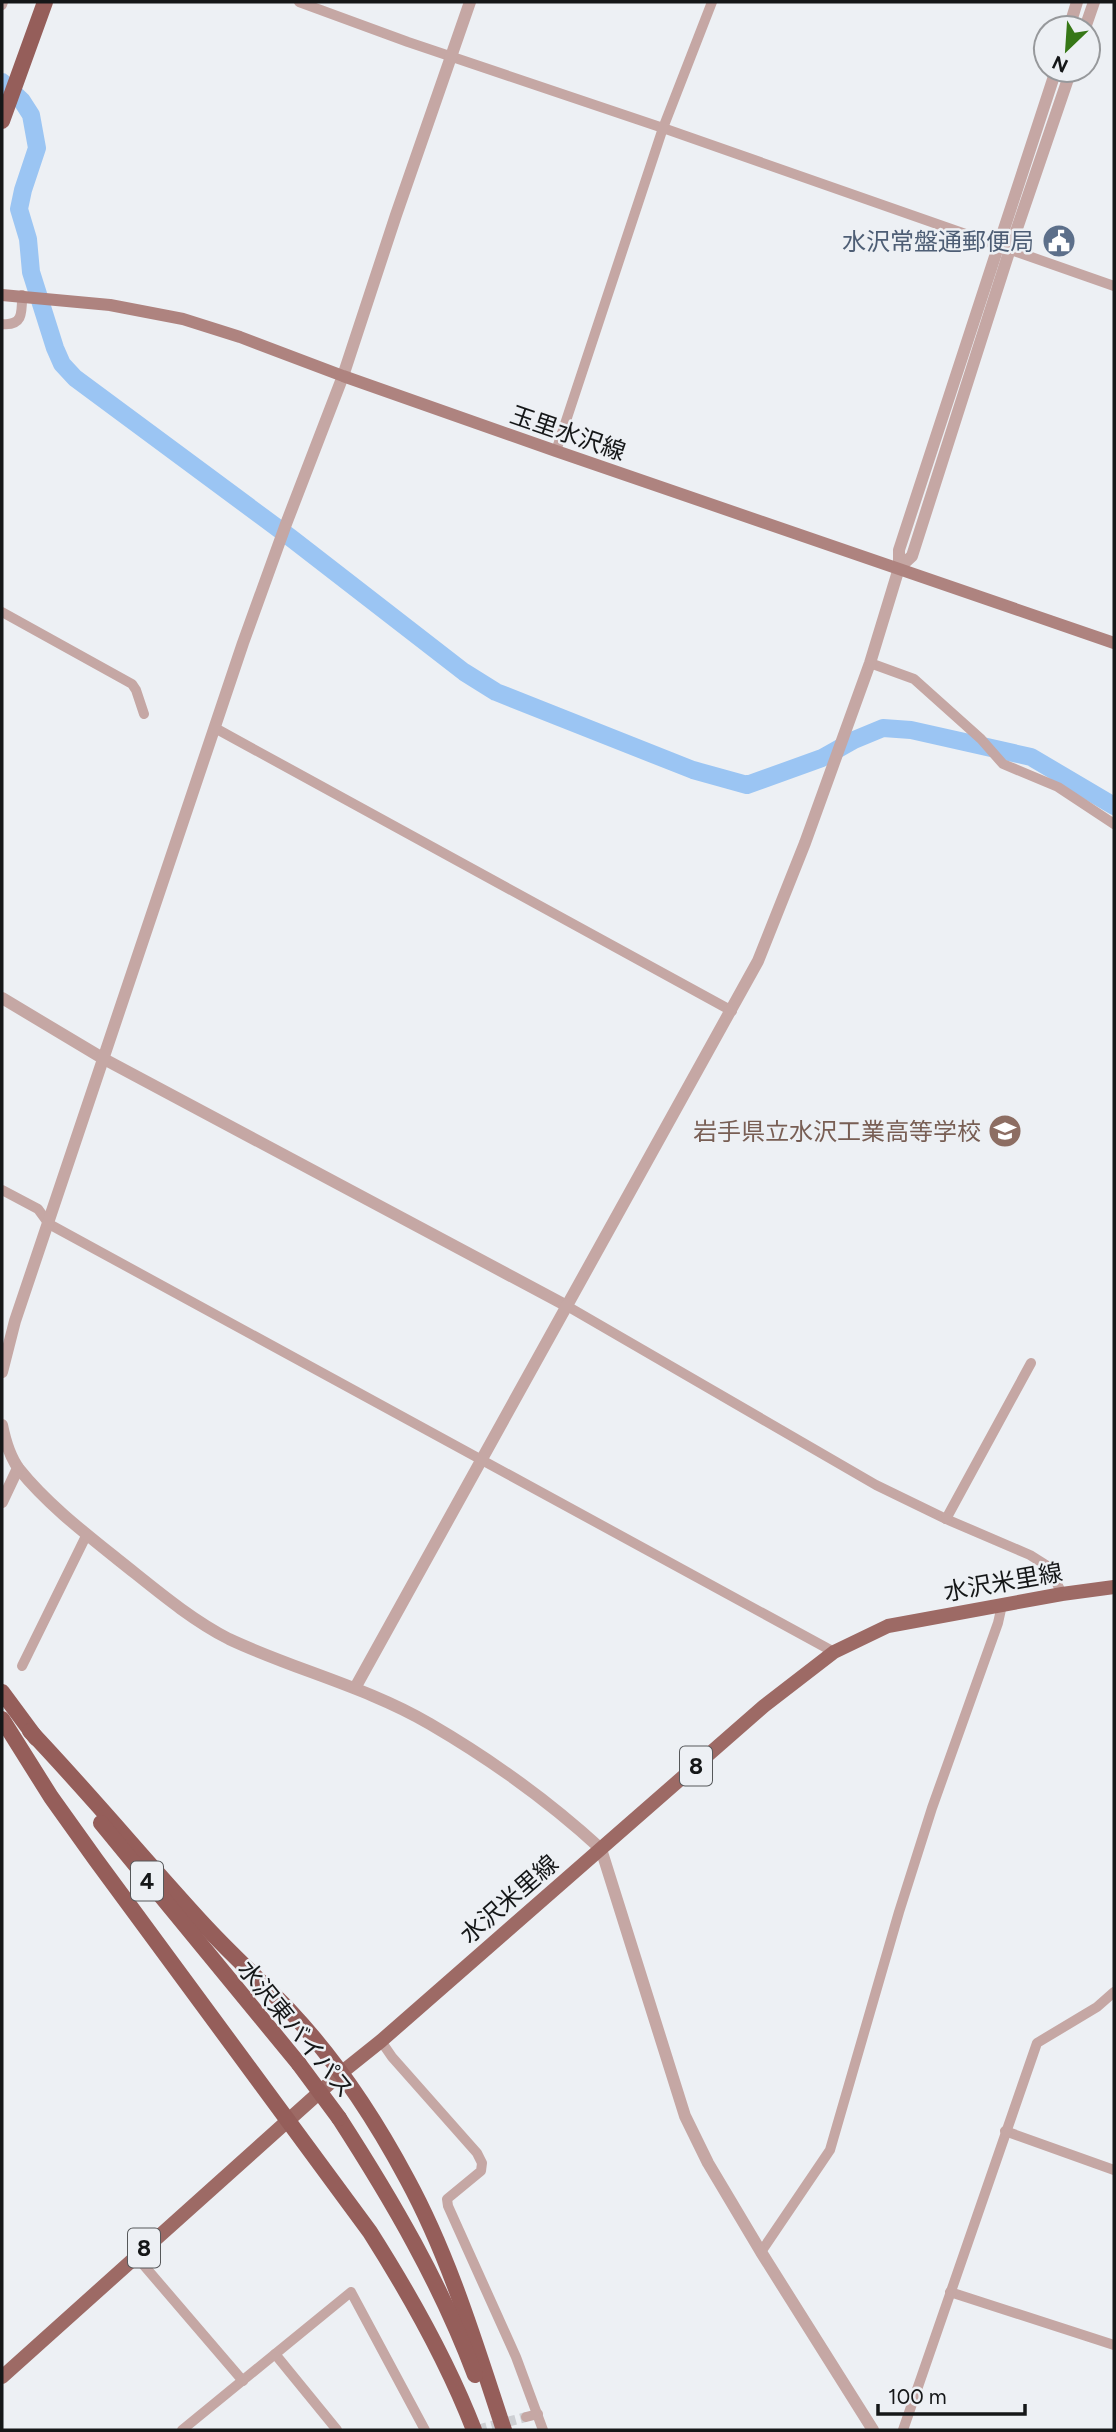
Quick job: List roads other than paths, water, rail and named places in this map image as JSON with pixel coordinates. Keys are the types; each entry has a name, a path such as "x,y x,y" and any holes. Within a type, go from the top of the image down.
{"highway":[{"path":"3,116 45,2"},
{"name":"水沢東バイパス","path":"2,1692 132,1863 299,2064 339,2118 406,2226 470,2362 496,2430"},
{"path":"2,1719 81,1839 370,2232 408,2293 441,2356 474,2430"},
{"path":"30,1731 210,1931 290,2011 341,2073 408,2179 463,2309 504,2430"}],"main road":[{"name":"玉里水沢線","path":"2,295 110,305 183,319 1114,643"},
{"name":"水沢米里線","path":"2,2376 341,2073 764,1706 834,1652 888,1626 1114,1587"}],"street":[{"path":"299,2 1114,286"},
{"path":"2,1372 15,1321 215,728 283,530 343,376 470,2"},
{"path":"556,451 663,128 712,2"},
{"path":"1005,247 1052,84"},
{"path":"355,1688 732,1011 763,949 805,843 870,663 899,568 899,550 1005,247 1066,84"},
{"path":"2,324 15,324 22,307 22,295"},
{"path":"2,612 132,684 144,714"},
{"path":"870,663 914,679 981,739 1003,764 1058,787 1114,824"},
{"path":"215,728 732,1011"},
{"path":"2,998 104,1059 567,1306 876,1485 1030,1555 1049,1567 1062,1594"},
{"path":"2,1190 38,1209 49,1224 834,1652"},
{"path":"946,1519 1031,1363"},
{"path":"2,1425 18,1468 87,1534 176,1606 227,1638 282,1662 355,1688 428,1723 494,1766 583,1832 601,1849 685,2116 708,2163 761,2252 873,2430"},
{"path":"2,1502 18,1468"},
{"path":"22,1666 87,1534"},
{"path":"761,2252 830,2150 899,1912 1002,1605"},
{"path":"903,2430 1037,2043 1097,2007 1114,1992"},
{"path":"381,2041 477,2153 482,2163 481,2171 447,2199 448,2206 516,2357 543,2430"},
{"path":"1005,2131 1114,2170"},
{"path":"135,2255 243,2381"},
{"path":"182,2430 351,2292 425,2430"},
{"path":"950,2292 1114,2345"},
{"path":"275,2354 337,2430"},
{"path":"526,2417 538,2414"}],"waterway":[{"path":"2,82 22,101 31,115 37,148 19,209 28,239 31,272 62,364 75,378 291,538 464,672 496,692 693,770 747,785 822,758 883,728 911,730 1031,757 1114,806"}],"tunnel":[{"path":"477,2430 526,2417"}],"place":[{"name":"水沢常盤通郵便局","path":"1059,241"},
{"name":"岩手県立水沢工業高等学校","path":"1005,1131"}]}
